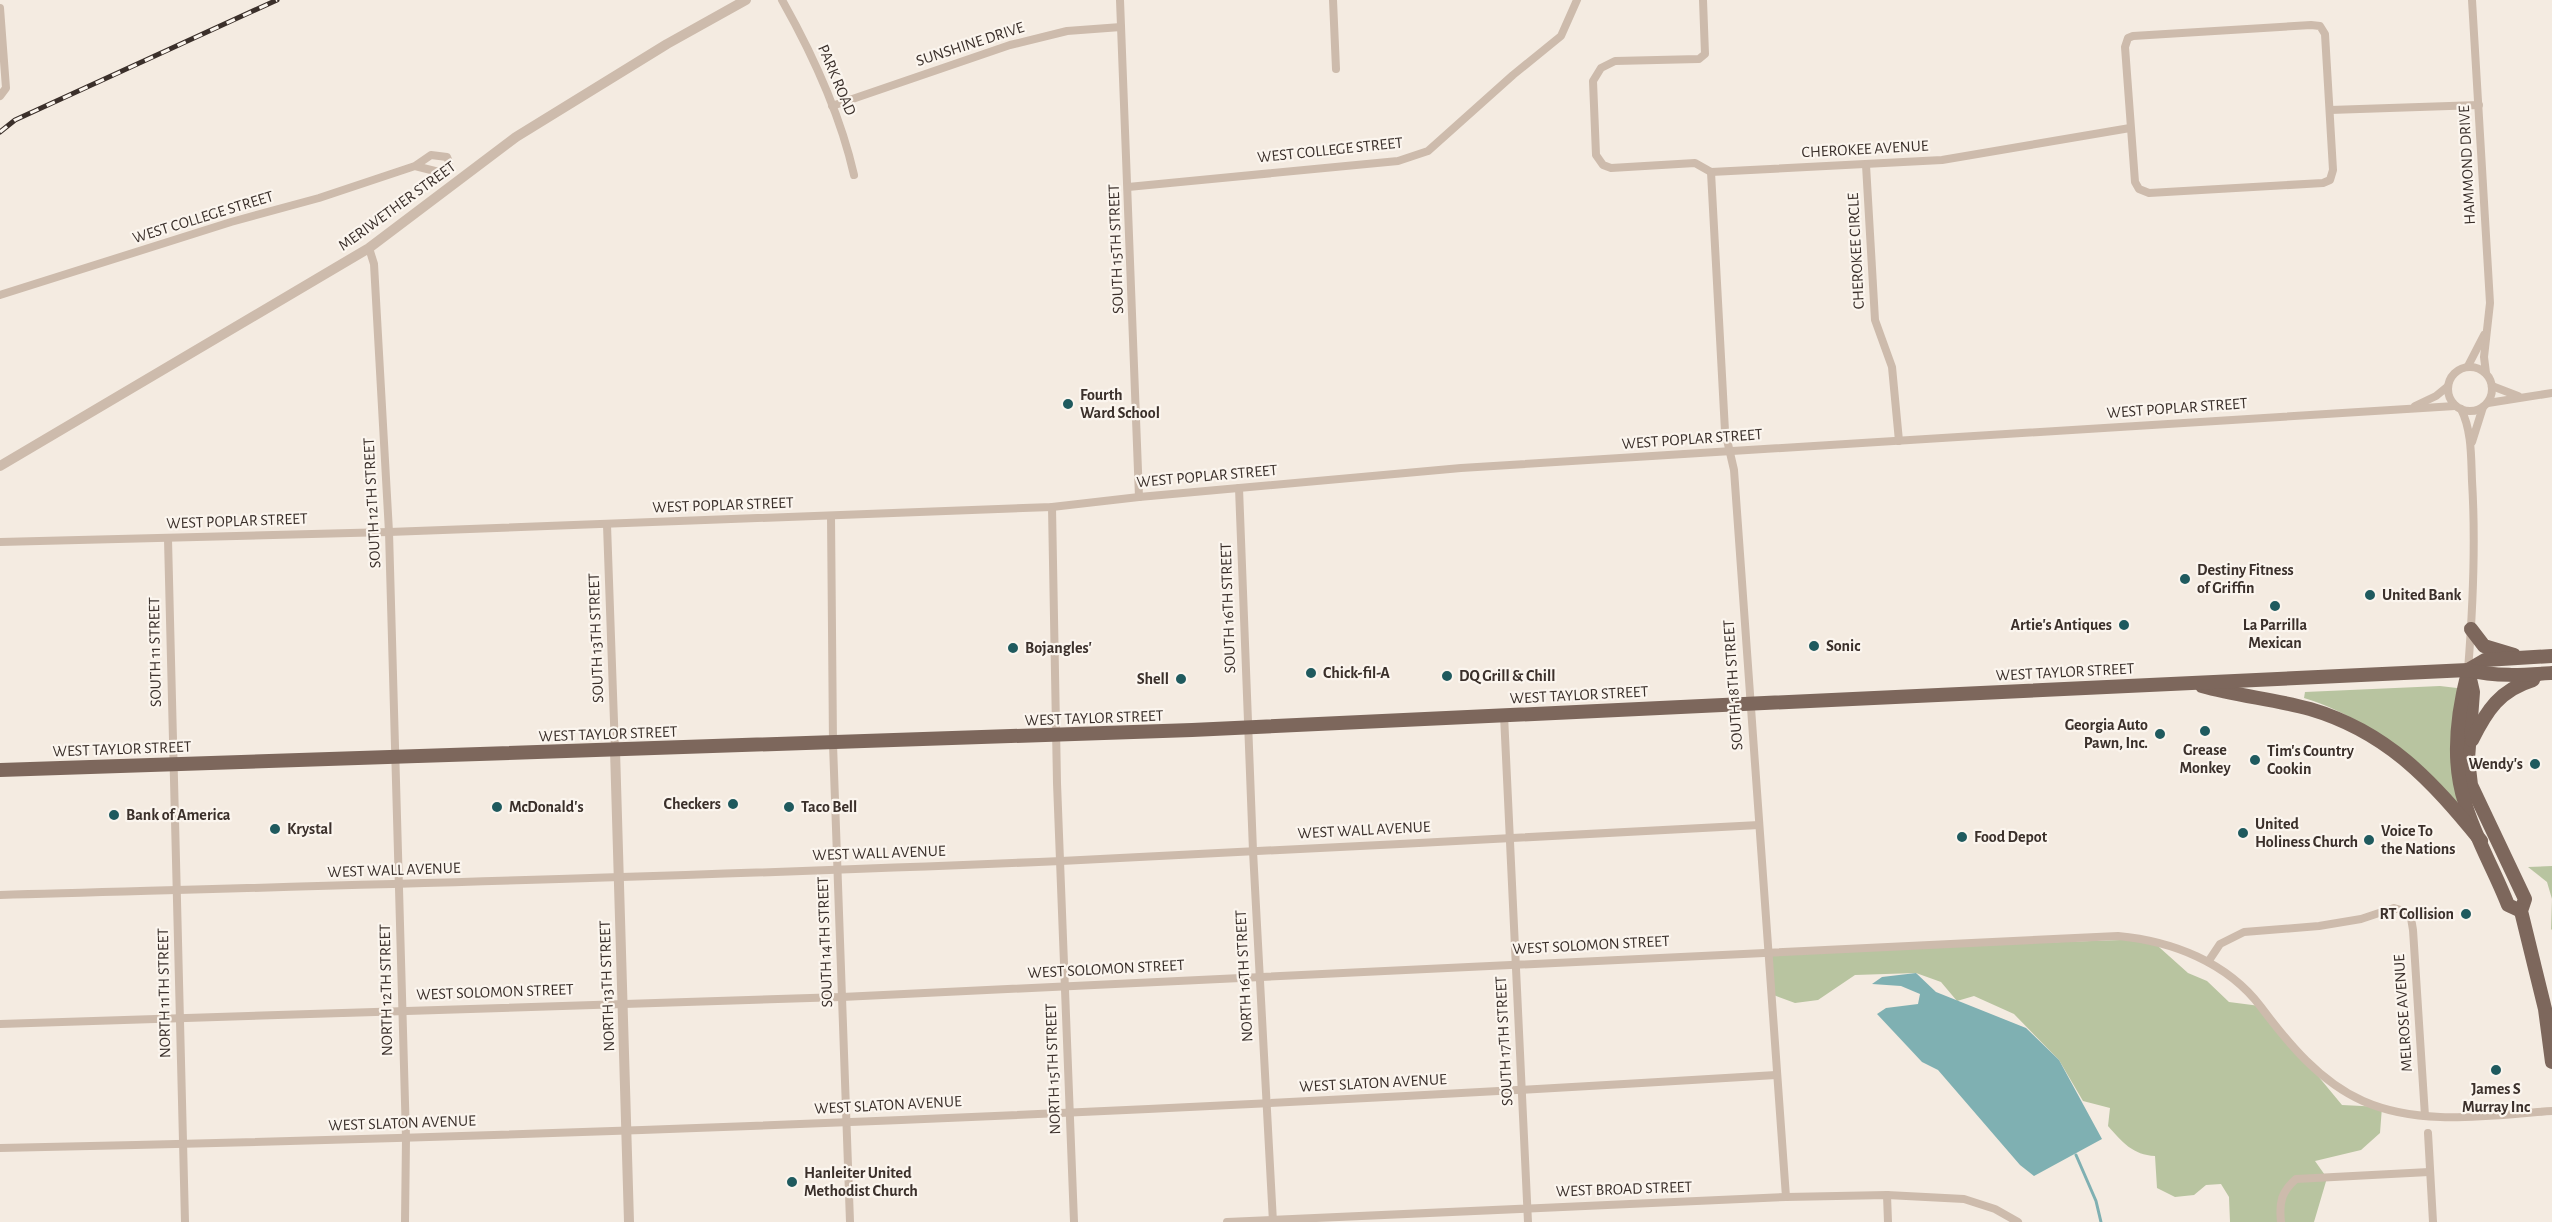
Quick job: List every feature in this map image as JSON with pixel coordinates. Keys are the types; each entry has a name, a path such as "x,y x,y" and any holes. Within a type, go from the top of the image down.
{"main road":[{"path":"2471,629 2484,646 2521,658"},
{"path":"2521,911 2508,905 2465,804 2457,766 2462,694 2468,670 2485,660 2552,656"},
{"path":"2468,670 2514,676 2552,674"},
{"path":"2468,670 2473,692 2468,767 2471,785 2525,899 2521,911 2545,1009 2552,1062"},
{"name":"WEST TAYLOR STREET","path":"0,770 833,744 1247,728 2468,670"},
{"path":"2469,747 2486,713 2502,696 2517,685 2552,674"},
{"path":"2188,682 2311,710 2365,733 2404,758 2430,780 2481,841"}],"street":[{"name":"MERIWETHER STREET","path":"0,466 369,248 516,137 667,44 746,0"},
{"name":"PARK ROAD","path":"782,0 817,68 846,139 854,175"},
{"name":"SOUTH 15TH STREET","path":"1120,0 1139,496"},
{"path":"1333,0 1336,69"},
{"name":"WEST COLLEGE STREET","path":"1128,187 1398,161 1428,151 1561,36 1578,0"},
{"name":"CHEROKEE AVENUE","path":"1704,0 1705,54 1699,59 1615,61 1601,68 1597,74 1593,81 1596,155 1603,165 1611,168 1695,163 1711,172 1942,160 2130,128"},
{"name":"HAMMOND DRIVE","path":"2472,0 2490,303 2484,357 2486,373"},
{"path":"0,8 6,88 1,96"},
{"path":"2320,26 2325,34 2330,110 2332,170 2330,180 2323,183 2149,193 2139,189 2134,182 2125,47 2128,38 2133,36 2320,26"},
{"name":"SUNSHINE DRIVE","path":"832,106 1010,45 1067,31 1121,27"},
{"path":"2330,110 2479,105"},
{"name":"CHEROKEE CIRCLE","path":"1866,165 1875,320 1892,367 1899,441"},
{"name":"WEST COLLEGE STREET","path":"0,295 231,222 319,198 415,166"},
{"name":"SOUTH 18TH STREET","path":"1711,172 1725,431 1734,470 1786,1197"},
{"name":"SOUTH 12TH STREET","path":"369,248 375,264 389,532 394,757"},
{"name":"HAMMOND DRIVE","path":"2468,366 2487,329"},
{"path":"2468,670 2475,540 2471,448 2467,420 2448,395 2447,387 2454,373 2468,366 2486,373 2492,386 2471,448"},
{"path":"2492,386 2521,397"},
{"name":"WEST POPLAR STREET","path":"0,542 607,525 1052,507 1139,496 1461,468 2415,406 2436,396 2447,387"},
{"path":"2458,407 2471,411 2521,397 2552,393"},
{"name":"WEST POPLAR STREET","path":"2415,406 2424,409 2458,407"},
{"name":"SOUTH 16TH STREET","path":"1239,488 1247,728"},
{"path":"1052,507 1058,735"},
{"name":"SOUTH 14TH STREET","path":"831,516 833,744 850,1222"},
{"name":"SOUTH 13TH STREET","path":"607,525 615,750"},
{"name":"SOUTH 11 STREET","path":"168,538 173,764"},
{"name":"SOUTH 17TH STREET","path":"1504,715 1528,1222"},
{"name":"NORTH 16TH STREET","path":"1247,728 1273,1221"},
{"name":"NORTH 15TH STREET","path":"1058,735 1059,861 1074,1222"},
{"name":"NORTH 13TH STREET","path":"615,750 629,1222"},
{"name":"NORTH 12TH STREET","path":"394,757 405,1138 405,1222"},
{"name":"NORTH 11TH STREET","path":"173,764 185,1222"},
{"name":"WEST WALL AVENUE","path":"0,896 838,870 1759,825"},
{"name":"MELROSE AVENUE","path":"2208,962 2220,944 2244,932 2319,926 2361,919 2394,908 2404,911 2411,918 2413,930 2425,1116"},
{"name":"WEST SOLOMON STREET","path":"0,1024 842,997 2118,936 2150,939 2178,948 2208,962 2241,986 2304,1059 2331,1083 2363,1101 2396,1112 2425,1116 2466,1117 2552,1111"},
{"name":"WEST SLATON AVENUE","path":"0,1148 405,1138 846,1122 1522,1091 1776,1075"},
{"path":"2428,1133 2433,1222"},
{"path":"2280,1222 2279,1204 2285,1189 2296,1179 2429,1172"},
{"path":"1887,1195 1888,1222"},
{"name":"WEST BROAD STREET","path":"1227,1222 1786,1197 1887,1195 1964,1199 1995,1209 2018,1222"}],"green space":[{"path":"2440,686 2457,688 2452,770 2458,805 2406,756 2370,728 2304,698 2305,692"},
{"path":"2552,866 2552,899 2547,882 2528,867"},
{"path":"2150,939 2188,973 2207,981 2229,1002 2260,1006 2342,1105 2382,1107 2380,1133 2361,1150 2315,1161 2327,1178 2314,1222 2230,1222 2229,1197 2221,1184 2206,1185 2194,1195 2175,1197 2157,1188 2155,1156 2134,1150 2118,1137 2108,1126 2110,1108 2083,1101 2059,1060 2014,1014 1974,996 1957,1001 1941,982 1916,973 1855,975 1818,1000 1795,1003 1771,994 1768,952"}],"water":[{"path":"1916,973 1936,992 2026,1028 2059,1060 2102,1139 2034,1176 2020,1165 1938,1070 1922,1062 1877,1014 1886,1008 1918,1004 1920,994 1901,986 1872,984 1882,977"}],"waterway":[{"path":"2076,1155 2096,1201 2101,1222"}],"railway":[{"path":"0,132 15,120 277,0"}],"place":[{"name":"Fourth Ward School","path":"1068,404"},
{"name":"Destiny Fitness of Griffin","path":"2185,579"},
{"name":"United Bank","path":"2370,595"},
{"name":"La Parrilla Mexican","path":"2275,606"},
{"name":"Artie's Antiques","path":"2124,625"},
{"name":"Sonic","path":"1814,646"},
{"name":"Bojangles'","path":"1013,648"},
{"name":"Chick-fil-A","path":"1311,673"},
{"name":"DQ Grill & Chill","path":"1447,676"},
{"name":"Shell","path":"1181,679"},
{"name":"Grease Monkey","path":"2205,731"},
{"name":"Georgia Auto Pawn, Inc.","path":"2160,734"},
{"name":"Tim's Country Cookin","path":"2255,760"},
{"name":"Wendy's","path":"2535,764"},
{"name":"Checkers","path":"733,804"},
{"name":"McDonald's","path":"497,807"},
{"name":"Taco Bell","path":"789,807"},
{"name":"Bank of America","path":"114,815"},
{"name":"Krystal","path":"275,829"},
{"name":"United Holiness Church","path":"2243,833"},
{"name":"Food Depot","path":"1962,837"},
{"name":"Voice To the Nations","path":"2369,840"},
{"name":"RT Collision","path":"2466,914"},
{"name":"James S Murray Inc","path":"2496,1070"},
{"name":"Hanleiter United Methodist Church","path":"792,1182"}]}
